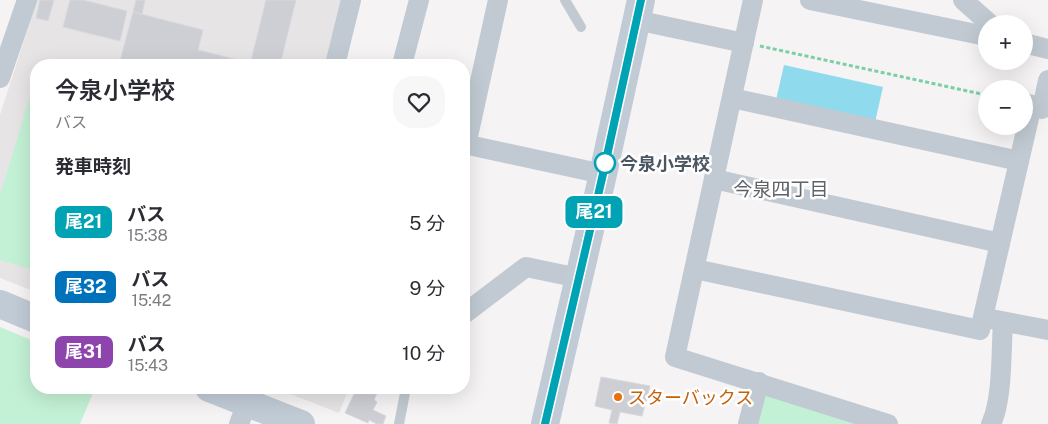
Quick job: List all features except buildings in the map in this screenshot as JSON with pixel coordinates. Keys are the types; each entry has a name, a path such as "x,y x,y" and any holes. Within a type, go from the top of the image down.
{"street":[{"path":"2,67 27,0"},
{"path":"336,59 351,0"},
{"path":"404,59 420,0"},
{"path":"470,119 498,0"},
{"path":"753,0 675,357 888,424"},
{"path":"810,0 843,4 978,34"},
{"path":"964,0 980,15"},
{"path":"545,424 639,10 744,43"},
{"path":"1033,45 1048,49"},
{"path":"695,269 980,330 1019,161 1048,80"},
{"path":"732,98 1019,161"},
{"path":"470,146 603,174"},
{"path":"714,179 1000,243"},
{"path":"470,309 526,267 579,278"},
{"path":"0,304 30,316"},
{"path":"983,317 1048,330"},
{"path":"991,424 995,415 998,393 1003,322"},
{"path":"748,424 759,382"},
{"path":"217,394 243,413 301,424"}],"lane":[{"path":"565,0 581,27"},
{"path":"399,424 405,394"}],"path":[{"path":"744,43 978,93"}],"shaded area":[{"path":"37,0 342,0 327,59 30,59 30,290 0,278 0,115"},
{"path":"290,394 347,394 339,413"}],"green space":[{"path":"30,97 30,269 0,260 0,195"},
{"path":"0,327 30,340 30,394 92,394 80,424 0,424"},
{"path":"768,392 865,424 755,424 762,397"}],"water":[{"path":"784,65 883,87 875,122 776,100"}],"bus line":[{"name":"尾21","path":"545,424 641,0"}],"place":[{"name":"今泉小学校","path":"605,163"},
{"name":"スターバックス","path":"618,397"}],"district":[{"name":"今泉四丁目","path":"781,189"}]}
